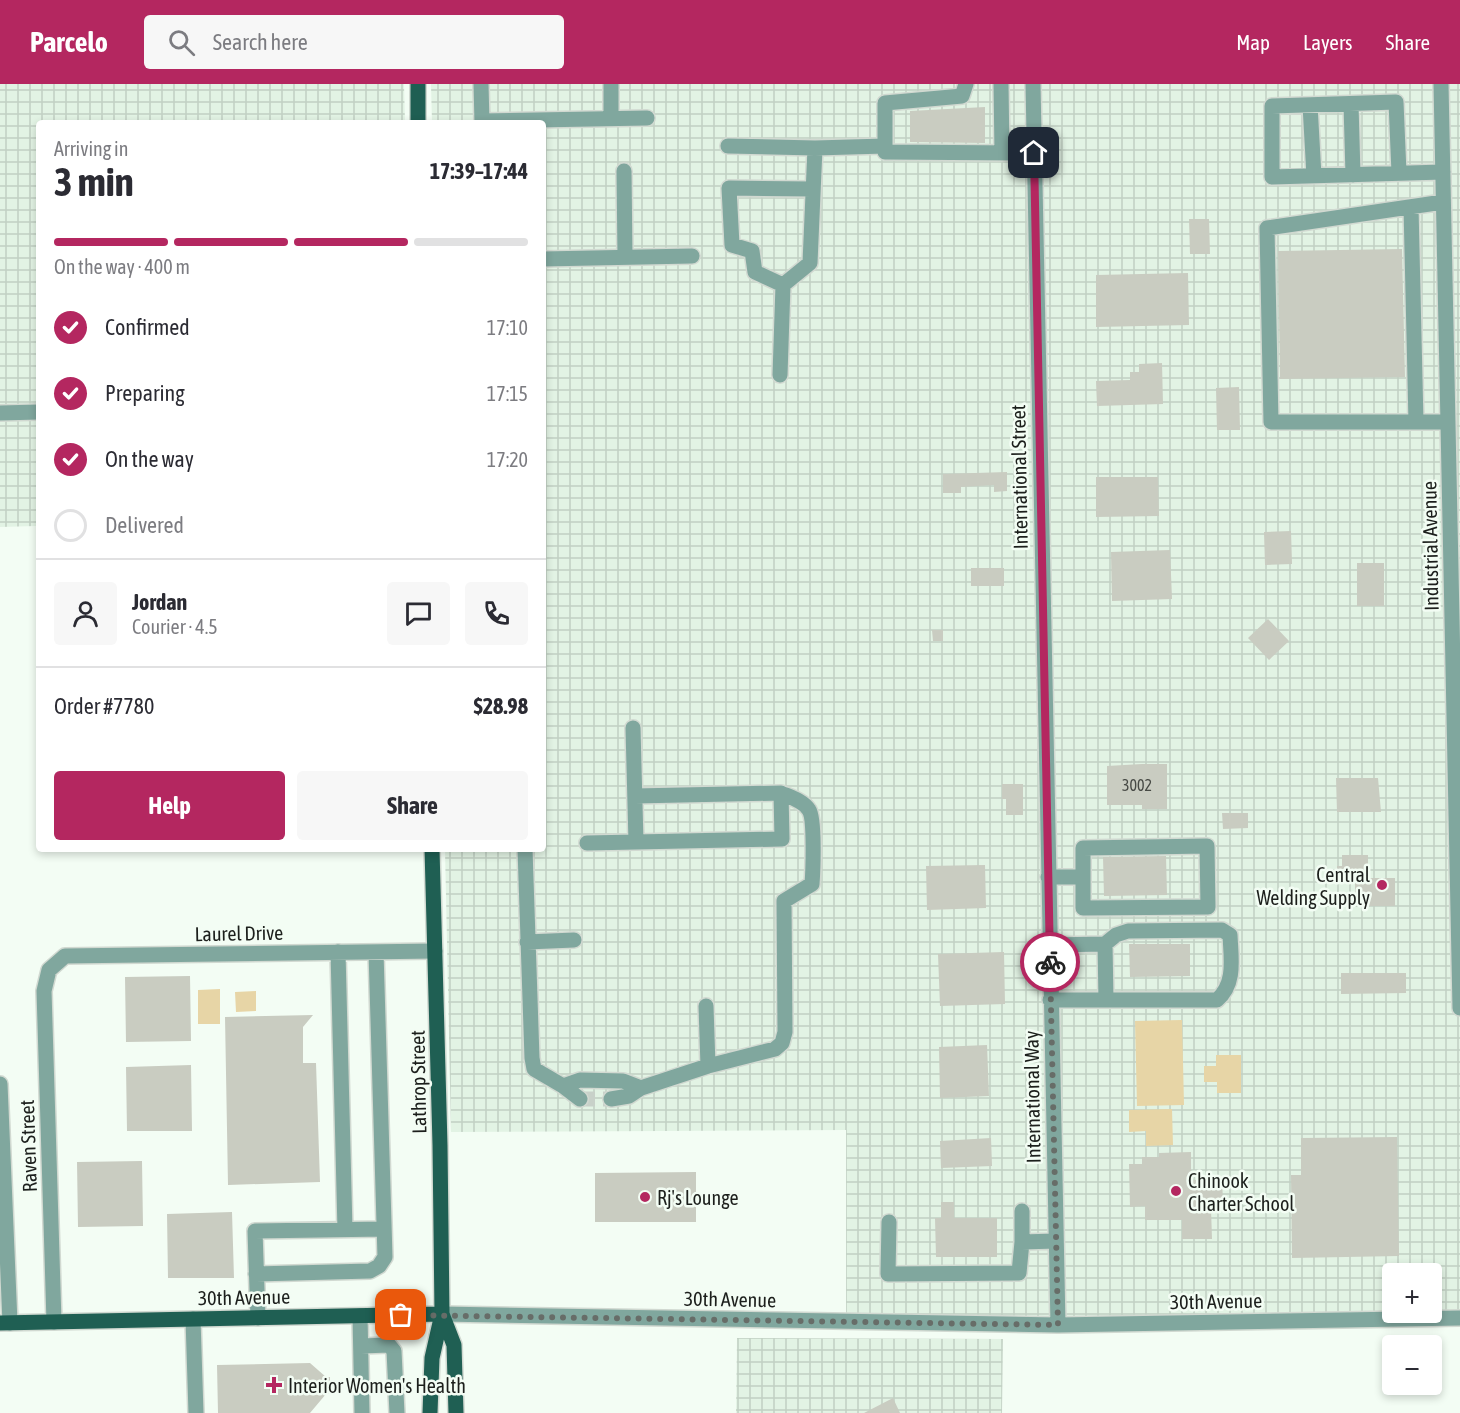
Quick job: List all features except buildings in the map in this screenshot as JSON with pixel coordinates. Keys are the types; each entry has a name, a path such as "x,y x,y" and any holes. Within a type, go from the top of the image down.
{"main road":[{"path":"417,84 418,120"},
{"name":"Lathrop Street","path":"430,1413 432,1358 442,1314 440,1134 432,852"},
{"name":"Lathrop Street","path":"442,1314 454,1345 456,1413"},
{"name":"30th Avenue","path":"5,1323 442,1314"}],"street":[{"path":"481,84 482,120"},
{"path":"611,84 611,119"},
{"path":"966,84 962,96 885,103 885,152 1034,153"},
{"path":"1001,84 1002,153"},
{"name":"International Street","path":"1033,84 1048,873"},
{"name":"Industrial Avenue","path":"1441,84 1460,1008"},
{"path":"1399,173 1396,102 1272,106 1272,177 1443,172"},
{"path":"1351,104 1353,175"},
{"path":"1310,105 1314,176"},
{"path":"546,121 647,118"},
{"path":"728,146 814,148 885,146"},
{"path":"780,375 783,285 810,263 814,148"},
{"path":"624,171 625,258"},
{"path":"783,285 755,272 752,251 732,245 729,188 813,189"},
{"path":"1443,202 1267,228 1271,422 1448,422"},
{"path":"1411,207 1416,422"},
{"path":"546,259 692,256"},
{"path":"0,413 36,412"},
{"path":"633,728 636,842"},
{"path":"611,1099 629,1096 641,1088 708,1066 774,1049 782,1043 785,1032 784,902 812,884 812,814 806,805 782,793 635,796"},
{"path":"587,843 782,839 782,793"},
{"path":"1207,846 1208,908 1083,908 1083,877 1083,848 1207,846"},
{"path":"525,852 533,1065 539,1073 563,1086 580,1099"},
{"path":"1048,873 1083,877"},
{"name":"International Way","path":"1048,873 1058,1325"},
{"path":"1049,945 1105,944 1116,935 1128,931 1221,930 1230,935 1232,974 1226,992 1217,1000 1050,1000"},
{"path":"527,942 574,940"},
{"path":"1105,944 1106,1000"},
{"name":"Laurel Drive","path":"49,970 66,956 435,951"},
{"path":"338,952 345,1230"},
{"path":"256,1274 370,1271 379,1266 385,1257 376,952"},
{"name":"Raven Street","path":"49,970 44,991 54,1322"},
{"path":"706,1006 708,1066"},
{"path":"563,1086 580,1080 622,1081 641,1088"},
{"path":"0,1084 5,1323"},
{"path":"889,1222 888,1274 1019,1273 1022,1211"},
{"path":"258,1317 255,1231 384,1229"},
{"path":"1022,1242 1056,1241"},
{"name":"30th Avenue","path":"442,1314 1058,1325 1460,1318"},
{"path":"360,1316 362,1413"},
{"path":"194,1319 196,1413"},
{"path":"361,1346 389,1345 394,1351 397,1413"}],"shaded area":[{"path":"0,84 404,84 405,120 36,120 36,526 0,527"},
{"path":"431,84 1460,84 1460,1314 1442,1314 1442,1263 1382,1263 1382,1315 1115,1319 846,1316 846,1130 451,1132 445,852 546,852 546,120 432,120"},
{"path":"220,989 220,1024 198,1024 198,990"},
{"path":"256,991 256,1011 236,1012 235,992"},
{"path":"1182,1020 1184,1105 1137,1106 1135,1021"},
{"path":"1216,1055 1241,1055 1241,1093 1217,1093 1217,1082 1204,1082 1204,1066 1216,1066"},
{"path":"1172,1109 1173,1145 1146,1146 1146,1131 1129,1132 1129,1110"},
{"path":"737,1338 1003,1339 1002,1413 736,1413"}],"tunnel":[{"path":"580,1099 611,1099"}],"way so far":[{"path":"401,1315 1058,1325 1050,962"}],"place":[{"name":"Central Welding Supply","path":"1382,885"},
{"name":"Chinook Charter School","path":"1176,1191"},
{"name":"Rj's Lounge","path":"645,1197"},
{"name":"Interior Women's Health","path":"274,1385"}],"route":[{"path":"1034,153 1050,962"}]}
